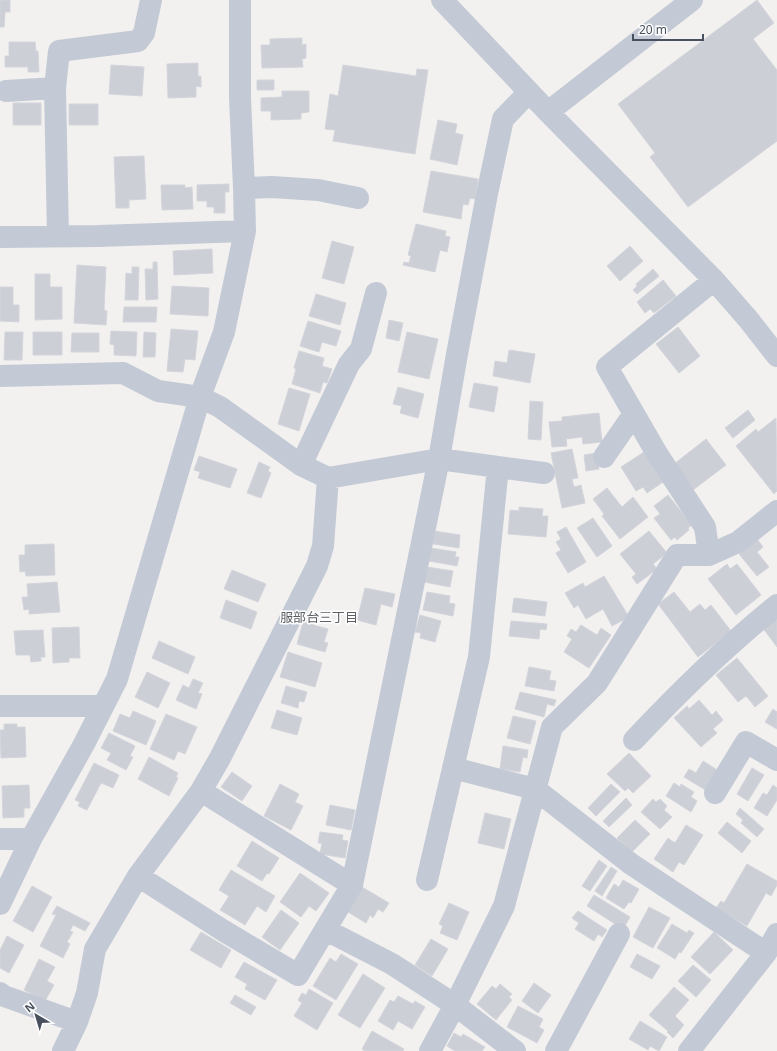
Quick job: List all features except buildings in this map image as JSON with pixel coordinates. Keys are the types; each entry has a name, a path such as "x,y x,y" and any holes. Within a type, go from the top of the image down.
{"street":[{"path":"58,236 55,88 59,51 138,41 144,33 151,0"},
{"path":"0,904 31,839 84,744 117,679 200,397 224,332 244,231 244,188 240,98 240,0"},
{"path":"442,0 548,112 714,280 748,319 777,356"},
{"path":"548,112 692,0"},
{"path":"6,90 55,88"},
{"path":"138,876 298,975 352,885 439,458 485,202 503,119 529,92"},
{"path":"244,188 272,187 318,190 358,198"},
{"path":"0,237 244,231"},
{"path":"709,556 705,527 633,415 607,367 714,280"},
{"path":"301,465 349,364 361,349 376,293"},
{"path":"0,376 123,373 158,390 200,397 220,407 301,465 328,478 439,458 544,473"},
{"path":"604,457 633,415"},
{"path":"427,880 479,657 498,467"},
{"path":"63,1051 77,1022 87,993 95,949 138,876 200,791 220,758 317,566 323,546 328,478"},
{"path":"430,1051 455,1005 504,906 552,727 597,683 677,555 709,556 738,542 777,511"},
{"path":"634,740 676,696 757,621 777,605"},
{"path":"0,706 103,706"},
{"path":"715,793 746,742 777,760"},
{"path":"453,768 535,789 631,864 766,953"},
{"path":"200,791 352,885"},
{"path":"0,839 31,839"},
{"path":"326,930 392,964 455,1005 515,1051"},
{"path":"556,1051 619,934"},
{"path":"689,1051 766,953 777,934"},
{"path":"1,1001 77,1022"}],"district":[{"name":"服部台三丁目","path":"319,617"}]}
